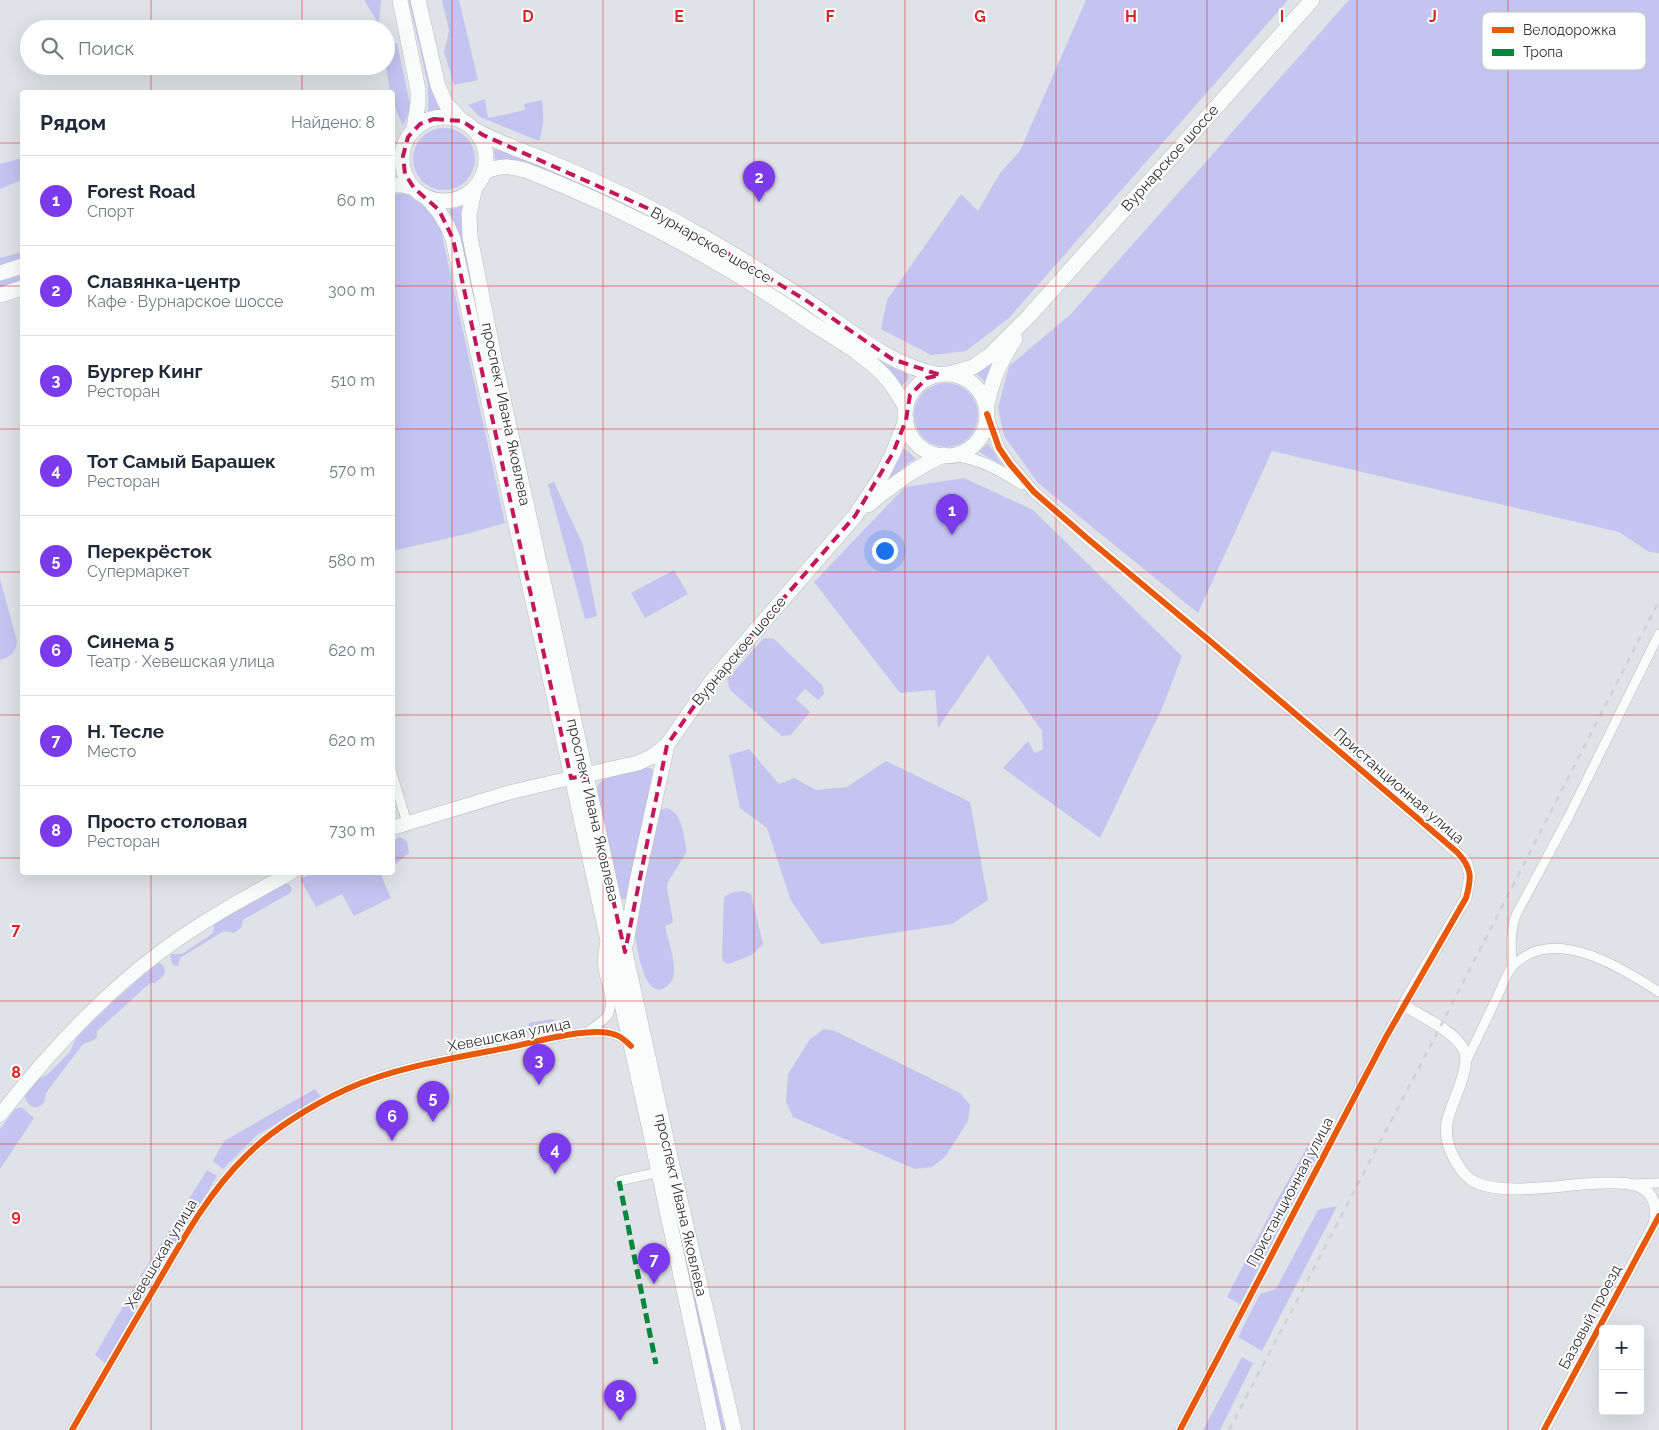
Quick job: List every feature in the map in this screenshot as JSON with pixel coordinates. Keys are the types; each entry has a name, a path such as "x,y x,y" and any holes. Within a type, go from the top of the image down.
{"main road":[{"path":"395,155 404,147 414,129 418,103 418,90 400,0"},
{"path":"404,147 403,164 405,174 414,188 427,198 436,200 447,201 458,198 476,188 487,165 485,148 481,138 446,104 438,86 418,0"},
{"name":"Вурнарское шоссе","path":"485,172 502,166 515,167 586,195 784,295 892,359 922,372 945,374 973,367 989,356 1029,316 1312,0"},
{"path":"414,129 426,121 434,119 452,118 468,125"},
{"name":"Вурнарское шоссе","path":"468,125 492,139 581,176 693,231 784,295 871,364 888,380 906,413 893,454 882,475 855,516 711,682 667,745"},
{"path":"395,185 414,188"},
{"name":"проспект Ивана Яковлева","path":"476,188 470,208 469,225 482,298 578,777 606,936 714,1430"},
{"name":"проспект Ивана Яковлева","path":"427,198 439,210 453,240 578,777 625,952 671,1162 734,1430"},
{"path":"658,230 664,216"},
{"path":"0,273 20,267"},
{"path":"0,295 20,289"},
{"name":"Вурнарское шоссе","path":"986,412 990,389 999,364 1029,316"},
{"path":"945,374 961,377 970,382 983,398 986,412 985,426 981,438 973,447 965,452 949,455 931,452 922,448 909,432 906,413 910,395 918,385 927,378 945,374"},
{"name":"Вурнарское шоссе","path":"855,516 922,464 949,455"},
{"path":"395,827 511,792 638,763 654,756 667,745"},
{"path":"625,952 637,881 667,745"},
{"path":"0,1116 49,1056 90,1014 147,963 188,932 236,902 286,875"}],"street":[{"name":"Пристанционная улица","path":"986,412 999,448 1034,492 1088,540 1210,641 1424,824 1466,861 1470,875 1466,898 1403,1006 1180,1430"},
{"name":"Пристанционная улица","path":"949,455 972,458 993,466 1034,492"},
{"path":"1512,967 1511,949 1513,923 1516,914 1568,818 1659,634"},
{"path":"395,783 407,823"},
{"path":"586,1032 600,1023 607,1015 610,1007 610,998 603,967 606,936"},
{"path":"1466,1062 1512,967 1526,954 1542,948 1561,948 1582,952 1603,960 1659,992"},
{"path":"1403,1006 1452,1036 1465,1052 1466,1062"},
{"path":"586,1032 614,1034 631,1046"},
{"name":"Хевешская улица","path":"72,1430 174,1255 208,1201 232,1171 262,1141 298,1116 366,1081 425,1065 586,1032"},
{"path":"1460,1044 1473,1046"},
{"name":"Базовый проезд","path":"1466,1062 1446,1125 1450,1150 1456,1162 1470,1178 1486,1186 1499,1188 1595,1183 1659,1183"},
{"path":"619,1181 659,1172"},
{"name":"Базовый проезд","path":"1544,1430 1656,1220 1656,1209 1652,1196 1639,1186 1629,1184"}],"highlighted area":[{"path":"434,119 462,121 483,135 665,216 804,299 892,359 940,375 927,378 910,395 906,420 893,453 855,516 711,682 667,745 625,952 585,776 571,778 453,239 439,210 414,188 405,174 403,156 408,137 420,124"}],"shaded area":[{"path":"365,0 381,0 379,20 376,20"},
{"path":"409,0 414,0 446,109 428,113 428,85"},
{"path":"442,0 459,0 478,80 454,85 444,52 449,31"},
{"path":"1086,0 1288,0 1009,318 966,351 931,355 881,329 887,300 961,194 978,211 1000,173 1020,151"},
{"path":"1349,0 1659,0 1659,553 1649,552 1619,532 1272,451 1198,613 1038,483 1004,436 998,408 1009,366 1071,314"},
{"path":"395,43 397,43 411,108 403,126 395,108 395,90 390,90 387,75 395,75"},
{"path":"485,99 488,118 525,110 524,104 542,100 543,120 539,141 480,117 468,105"},
{"path":"444,128 461,133 466,137 470,142 475,159 470,176 466,181 461,185 444,190 427,185 422,181 418,176 413,159 418,142 422,137 427,133"},
{"path":"496,149 548,167 643,212 643,214 641,215 520,161 497,160 495,159 494,151"},
{"path":"20,159 20,181 0,189 0,164"},
{"path":"414,193 432,203 440,226 505,523 395,551 395,194"},
{"path":"462,206 462,234 578,765 459,236 449,210"},
{"path":"20,253 20,259 0,265 0,258"},
{"path":"20,276 20,281 0,287 0,281"},
{"path":"788,295 887,365 907,373 909,376 908,380 900,387 786,298"},
{"path":"1003,344 985,382 975,372"},
{"path":"946,383 964,388 969,392 973,397 978,415 973,433 969,438 964,442 946,447 928,442 923,438 919,433 914,415 919,397 923,392 928,388"},
{"path":"988,443 1002,465 979,452"},
{"path":"904,448 916,459 881,487 901,456"},
{"path":"964,478 1033,510 1182,656 1163,706 1100,838 1003,768 1028,741 1035,753 1043,749 1042,731 988,655 938,728 935,690 900,693 814,582 905,487"},
{"path":"554,482 583,545 597,616 585,619 548,484"},
{"path":"674,570 688,594 645,618 631,593"},
{"path":"0,579 17,641 12,654 0,660"},
{"path":"764,638 774,639 823,686 824,694 818,700 805,689 796,699 810,712 791,735 782,736 730,690 727,679"},
{"path":"749,749 779,784 794,778 816,790 847,787 886,761 970,802 988,900 952,924 821,944 791,901 767,828 740,808 729,755"},
{"path":"650,768 653,771 653,777 628,893 626,899 620,899 597,795 598,788 600,783 607,778"},
{"path":"582,788 725,1430 721,1430"},
{"path":"667,808 679,820 687,850 668,882 667,888 673,921 665,926 674,975 668,985 657,989 651,985 641,966 634,926 660,810"},
{"path":"400,837 407,841 409,853 395,864 395,839"},
{"path":"310,875 381,875 391,898 354,916 342,894 316,907 300,879"},
{"path":"285,884 289,884 292,889 290,893 243,920 241,928 234,933 224,931 180,958 178,966 173,965 170,956 172,954 182,954 213,933 214,924"},
{"path":"743,891 751,894 763,944 752,955 729,964 724,962 722,958 724,897 731,893"},
{"path":"157,963 162,964 165,969 164,975 155,983 150,983 97,1031 97,1037 94,1040 83,1044 46,1093 43,1104 36,1108 29,1105 25,1095 38,1079 48,1074 70,1052 76,1038"},
{"path":"552,1019 559,1026 558,1029 530,1035 526,1032 529,1023"},
{"path":"824,1029 835,1031 960,1093 970,1105 968,1121 945,1157 932,1167 915,1169 793,1117 786,1102 788,1074 810,1039"},
{"path":"315,1089 321,1097 257,1135 223,1169 213,1161 224,1141"},
{"path":"21,1107 34,1118 0,1169 0,1129 15,1109"},
{"path":"1309,1144 1320,1150 1240,1304 1227,1297 1276,1202"},
{"path":"207,1170 217,1176 153,1283 140,1277"},
{"path":"1337,1206 1262,1351 1238,1337 1260,1294 1276,1289 1318,1210"},
{"path":"136,1284 147,1290 106,1364 95,1355"},
{"path":"1242,1357 1253,1363 1220,1430 1203,1430"}],"railway":[{"path":"1229,1430 1435,1037 1659,601"}],"marked path":[{"path":"619,1181 656,1364"}],"cycle path":[{"path":"987,414 999,448 1034,492 1457,852 1466,863 1470,878 1466,898 1386,1037 1180,1430"},
{"path":"72,1430 174,1254 207,1203 219,1186 246,1156 280,1127 321,1102 366,1081 449,1059 580,1033 606,1032 620,1037 631,1046"},
{"path":"1544,1430 1659,1216"}],"place":[{"name":"Славянка-центр","path":"759,202"},
{"name":"Forest Road","path":"952,535"},
{"name":"Бургер Кинг","path":"539,1085"},
{"name":"Перекрёсток","path":"433,1122"},
{"name":"Синема 5","path":"392,1141"},
{"name":"Тот Самый Барашек","path":"555,1174"},
{"name":"Н. Тесле","path":"654,1284"},
{"name":"Просто столовая","path":"620,1421"}]}
